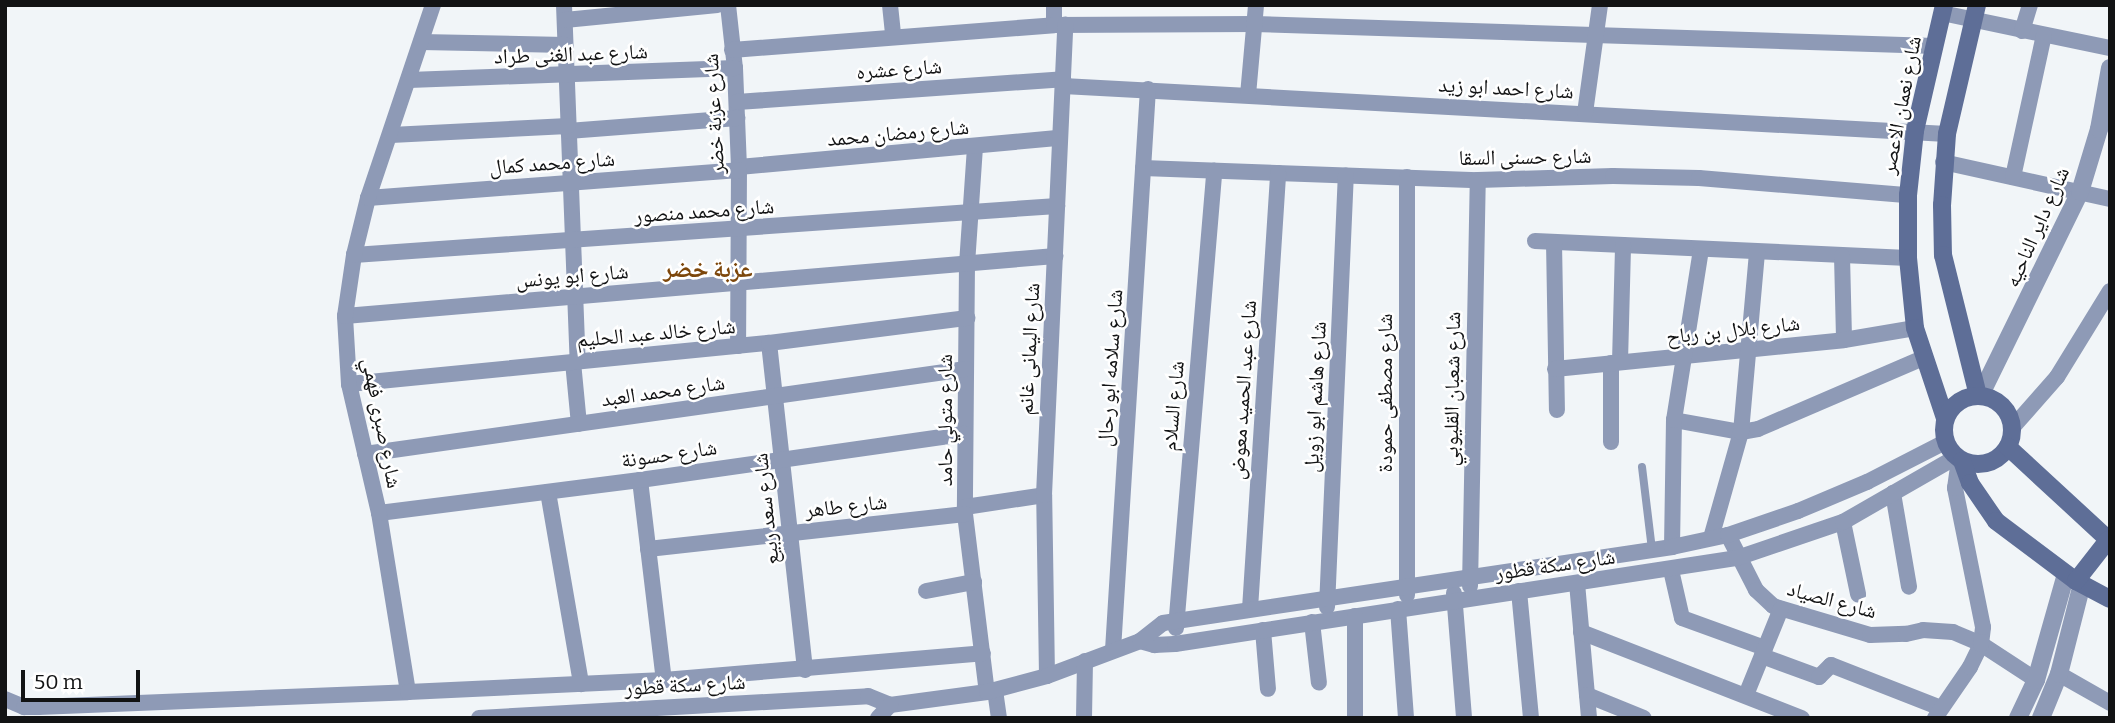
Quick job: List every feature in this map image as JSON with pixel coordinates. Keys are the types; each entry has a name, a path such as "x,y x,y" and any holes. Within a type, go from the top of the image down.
{"main road":[{"name":"شارع نعمان الاعصر","path":"1943,9 1915,131 1908,195 1908,258 1915,328 1945,418"},
{"path":"1975,13 1943,162 1943,255 1979,396"},
{"path":"1956,455 1988,463 2008,447 2012,428 2003,406 1979,396 1958,402 1945,418 1956,455 1970,483 1996,521 2075,580 2110,599"},
{"path":"2008,447 2109,541 2075,580"}],"street":[{"name":"شارع صبرى فهمي","path":"408,692 379,513 349,384 345,316 354,255 368,198 433,5"},
{"path":"579,424 565,13 717,5"},
{"name":"شارع عزبة خضر","path":"728,5 738,118 738,346"},
{"path":"890,5 893,36"},
{"name":"شارع اليمانى غانم","path":"1047,676 1044,495 1063,82 1060,25 1054,5"},
{"path":"1248,95 1256,5"},
{"path":"1585,113 1600,5"},
{"path":"2022,31 2030,5"},
{"path":"1943,9 1975,13 2022,31 2110,48"},
{"path":"733,50 1060,25 1254,24 1935,46"},
{"path":"2013,177 2044,35"},
{"path":"421,43 565,45"},
{"name":"شارع عبد الغنى طراد","path":"409,80 735,68"},
{"name":"شارع داير الناحيه","path":"1979,396 2080,192 2099,129 2110,68"},
{"name":"شارع احمد ابو زيد","path":"1063,82 1248,95 1947,134"},
{"name":"شارع عشره","path":"737,102 1063,82"},
{"name":"شارع سلامه ابو رحال","path":"1113,650 1148,89"},
{"path":"391,135 738,118"},
{"name":"شارع رمضان محمد","path":"739,169 1060,138"},
{"name":"شارع متولي حامد","path":"975,147 967,263 965,510 982,653 999,718"},
{"path":"1943,162 2110,199"},
{"name":"شارع محمد كمال","path":"368,198 739,169"},
{"name":"شارع حسنى السقا","path":"1143,169 1478,180 1613,176 1699,178 1908,195"},
{"name":"شارع السلام","path":"1175,644 1214,171"},
{"name":"شارع عبد الحميد معوض","path":"1250,609 1278,173"},
{"name":"شارع هاشم ابو زويل","path":"1319,682 1319,621 1327,597 1346,175"},
{"name":"شارع مصطفى حمودة","path":"1406,718 1403,609 1406,586 1407,177"},
{"name":"شارع شعبان القليوبي","path":"1471,598 1461,579 1478,180"},
{"name":"شارع محمد منصور","path":"354,255 1057,206"},
{"path":"1535,241 1908,258"},
{"path":"1554,242 1556,410"},
{"path":"1611,442 1623,245"},
{"path":"1672,547 1674,420 1701,249"},
{"path":"1711,538 1741,432 1756,252"},
{"name":"شارع ابو يونس","path":"345,316 1055,256"},
{"path":"1842,256 1844,340"},
{"path":"2012,428 2042,398 2110,292"},
{"name":"شارع خالد عبد الحليم","path":"349,384 769,343 967,318"},
{"name":"شارع بلال بن رباح","path":"1555,369 1844,340 1915,328"},
{"name":"شارع سعد ربيع","path":"769,343 804,670"},
{"path":"1674,420 1741,432 1758,429 1923,358"},
{"name":"شارع محمد العبد","path":"365,454 966,369"},
{"name":"شارع حسونة","path":"379,513 640,480 965,433"},
{"path":"1671,570 1682,618 1817,677 1822,676 1831,665 1854,681 1886,687 1938,713 1970,667 1981,644 1982,611 1955,488 1956,455"},
{"name":"شارع سكة قطور","path":"1140,640 1154,645 1175,644 1737,558 1843,522 1956,455"},
{"name":"شارع سكة قطور","path":"479,718 868,696 890,705 991,691 1047,676 1140,640 1150,630 1177,621 1672,547 1728,535 1798,512 1855,487 1956,455"},
{"path":"640,480 664,680"},
{"path":"548,492 581,684"},
{"path":"1893,493 1909,587"},
{"name":"شارع طاهر","path":"648,549 965,510 1044,495"},
{"path":"1843,522 1858,594"},
{"name":"شارع الصياد","path":"1728,535 1737,558 1760,596 1781,609 1870,635 1938,630 1961,634 2036,680"},
{"path":"1461,579 1454,601 1464,718"},
{"path":"2041,718 2059,674 2075,580"},
{"path":"2018,718 2036,680 2075,580"},
{"path":"926,591 974,582"},
{"path":"1577,583 1589,718"},
{"path":"1519,591 1531,718"},
{"path":"1746,695 1781,609"},
{"path":"1355,718 1356,616"},
{"path":"1263,629 1268,689"},
{"path":"1581,632 1802,718"},
{"path":"5,699 24,707 581,684 804,670 982,653"},
{"path":"1084,718 1085,661"},
{"path":"2059,674 2110,703"},
{"path":"1879,702 1886,687"},
{"path":"1587,695 1644,718"},
{"path":"878,718 890,705"}],"lane":[{"path":"1642,467 1652,550"}],"district":[{"name":"عزبة خضر","path":"708,270"}]}
